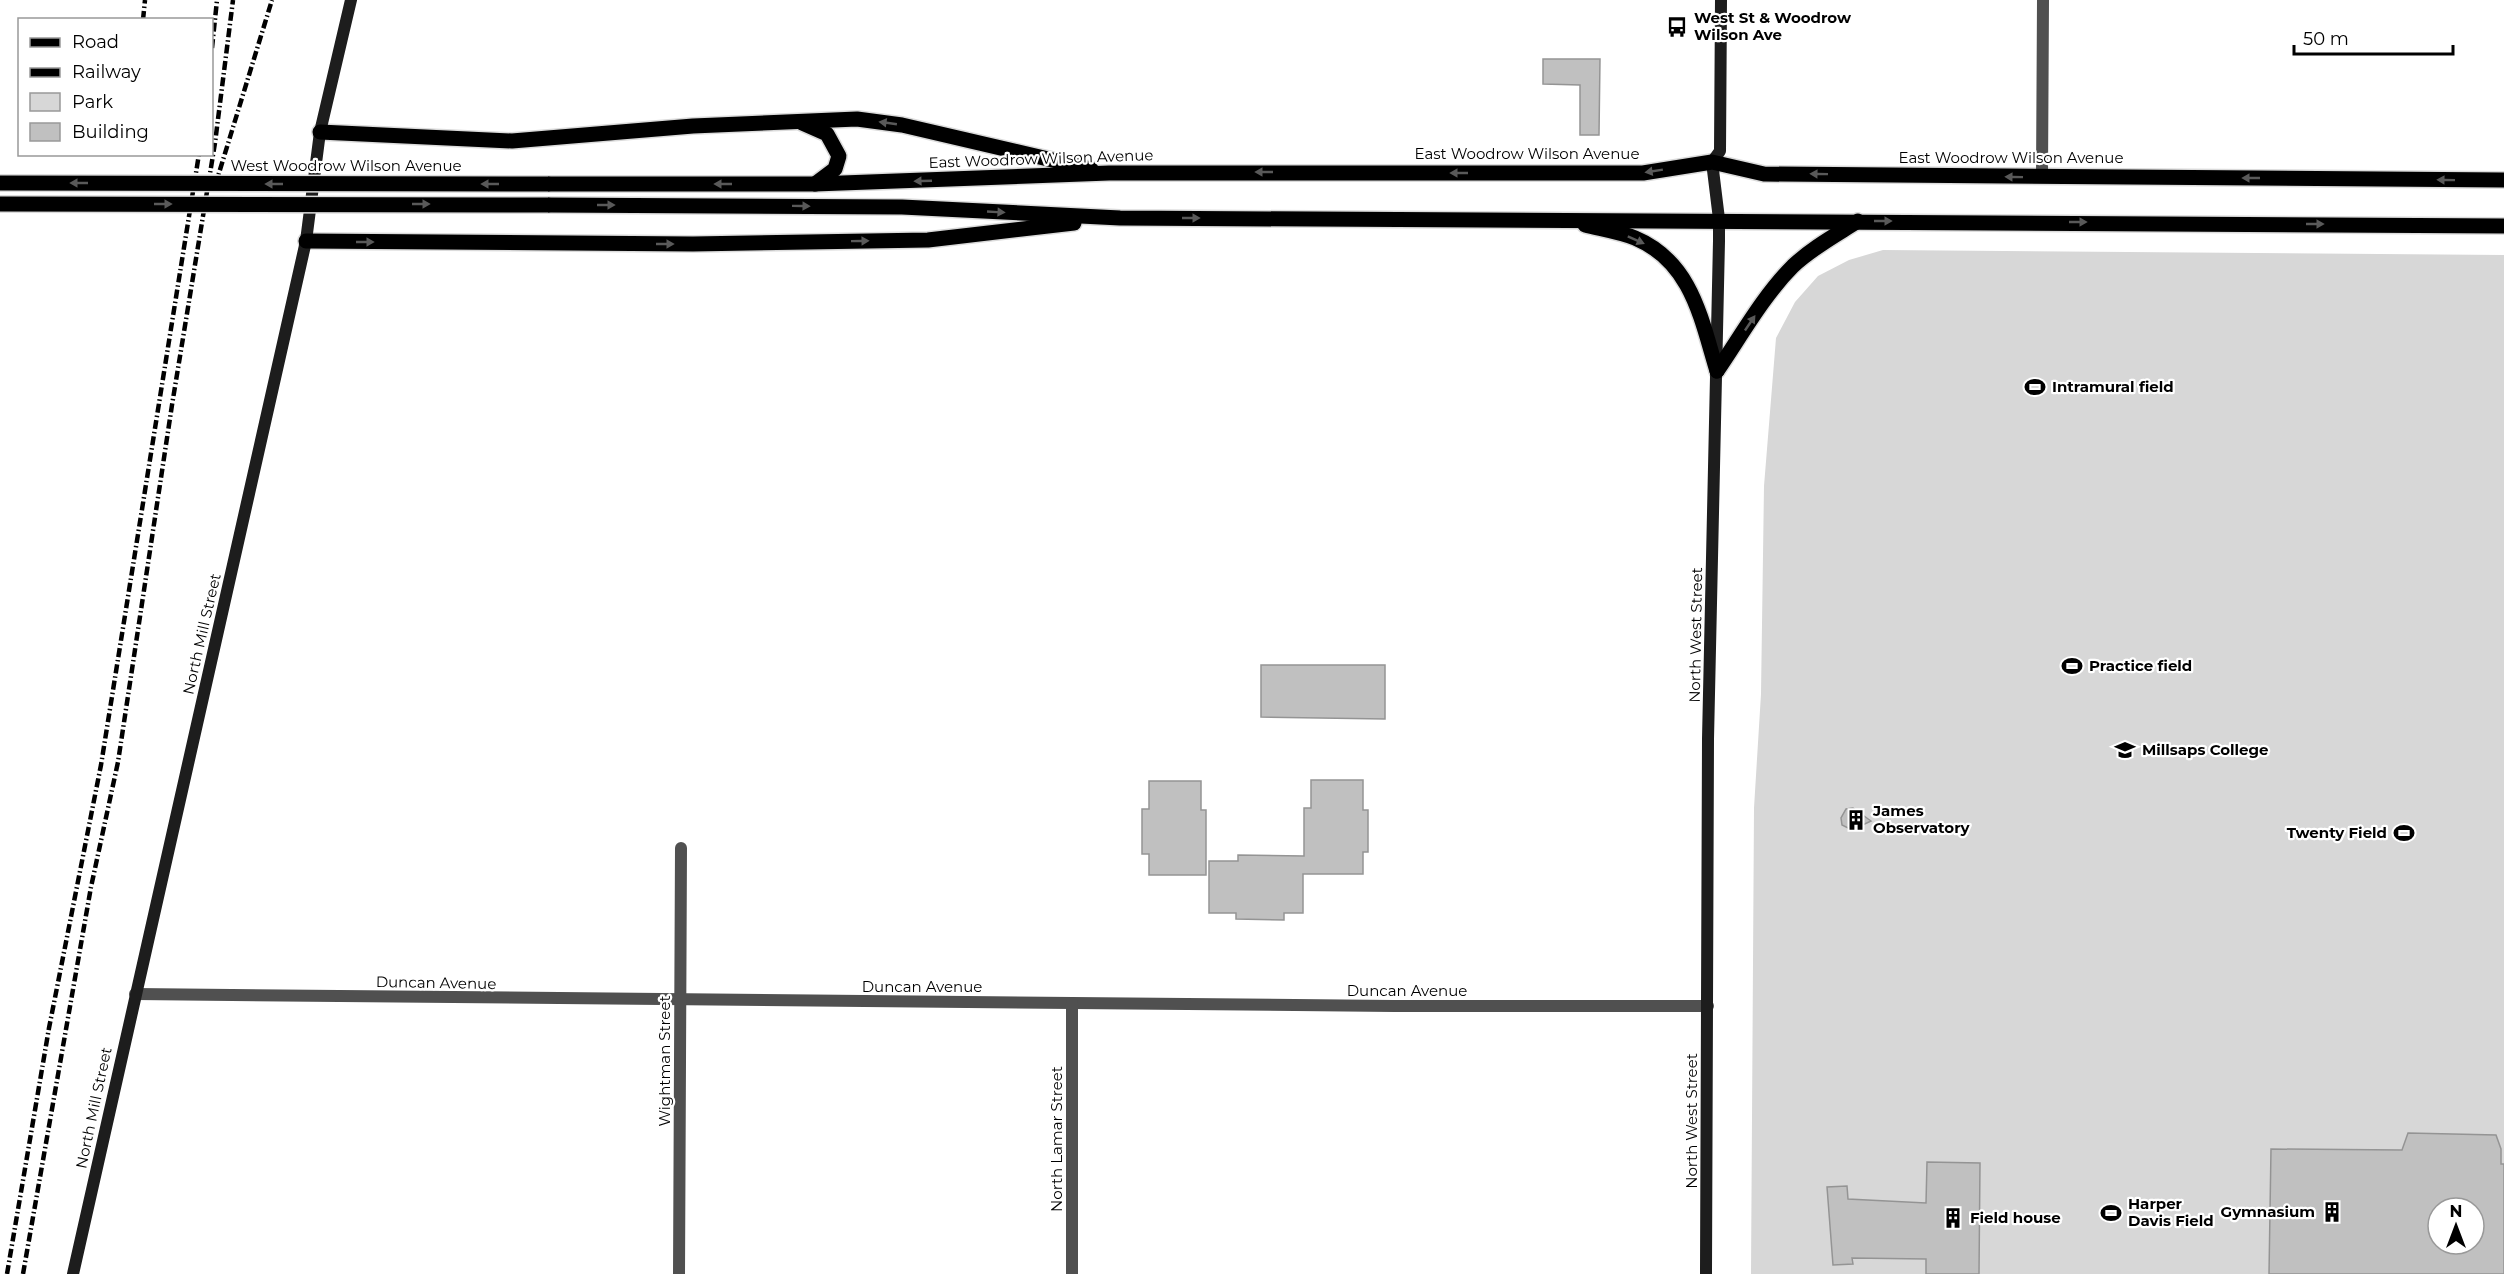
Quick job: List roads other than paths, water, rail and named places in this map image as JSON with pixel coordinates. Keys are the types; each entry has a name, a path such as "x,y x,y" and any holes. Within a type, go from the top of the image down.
{"main road":[{"path":"320,132 512,141 574,134 693,126 857,119 902,125 1109,173"},
{"path":"799,122 827,134 839,156 835,169 814,184"},
{"name":"East Woodrow Wilson Avenue","path":"549,184 814,184 1109,173 1643,173 1712,162 1764,174 2504,180"},
{"name":"West Woodrow Wilson Avenue","path":"0,183 549,184"},
{"path":"0,204 891,207 1120,218 1719,219 2504,225"},
{"path":"306,241 693,244 928,240 1120,218"},
{"path":"1559,219 1635,238 1657,251 1678,270 1692,291 1717,371"},
{"path":"1717,371 1776,286 1794,266 1817,247 1858,220"}],"street":[{"name":"North Mill Street","path":"73,1274 306,241 320,132 351,0"},
{"name":"North West Street","path":"1706,1274 1708,738 1719,219 1712,162 1720,151 1721,0"},
{"path":"2042,177 2043,0"},
{"name":"Wightman Street","path":"679,1274 681,848"},
{"name":"Duncan Avenue","path":"135,994 1072,1003 1708,1006"},
{"name":"North Lamar Street","path":"1072,1003 1072,1274"}],"railway":[{"path":"143,18 145,0"},
{"path":"213,38 217,0"},
{"path":"213,155 233,0"},
{"path":"215,186 272,0"},
{"path":"7,1274 49,1028 101,765 199,156"},
{"path":"23,1274 91,887 118,762 172,405 213,156"}],"place":[{"name":"West St & Woodrow Wilson Ave","path":"1677,27"},
{"name":"Intramural field","path":"2035,387"},
{"name":"Practice field","path":"2072,666"},
{"name":"Millsaps College","path":"2125,750"},
{"name":"James Observatory","path":"1856,820"},
{"name":"Twenty Field","path":"2404,833"},
{"name":"Gymnasium","path":"2332,1212"},
{"name":"Harper Davis Field","path":"2111,1213"},
{"name":"Field house","path":"1953,1218"}]}
